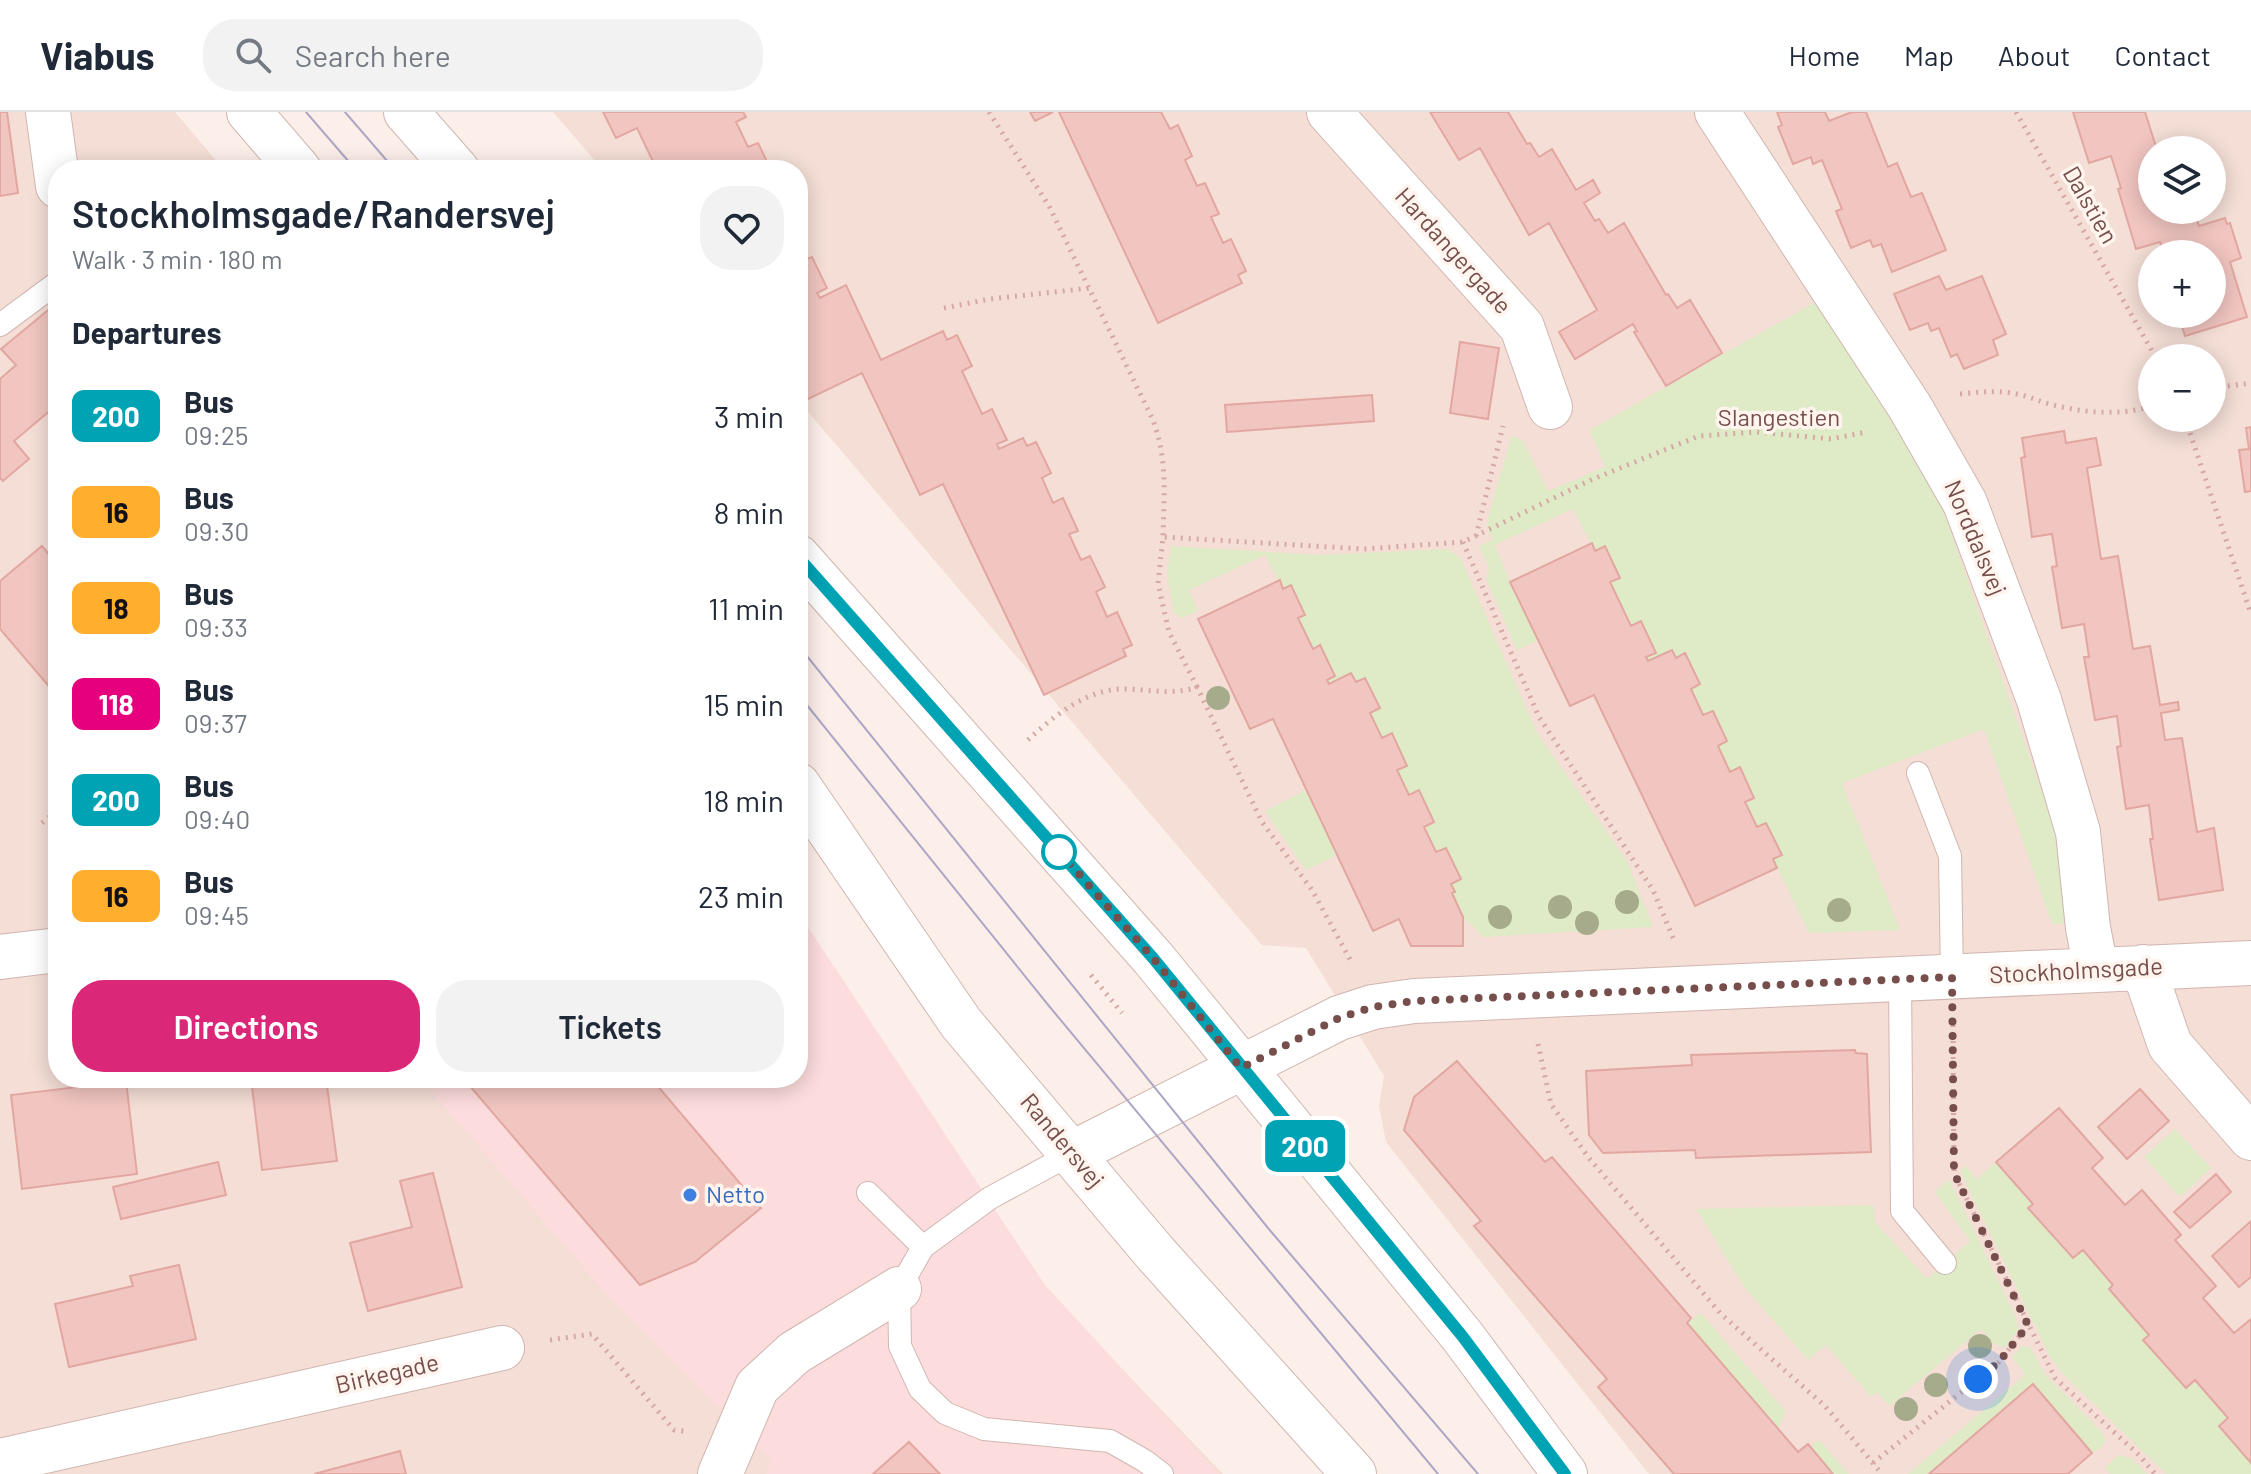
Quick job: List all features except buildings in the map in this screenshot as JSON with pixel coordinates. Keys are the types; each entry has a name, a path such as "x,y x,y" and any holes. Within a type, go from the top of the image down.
{"street":[{"path":"48,112 54,160"},
{"path":"249,112 290,160"},
{"path":"406,112 448,160"},
{"name":"Hardangergade","path":"1329,112 1522,327 1550,407"},
{"name":"Norddalsvej","path":"1717,112 1910,407 1965,503 2039,700 2078,832 2088,928 2096,969"},
{"path":"808,568 1153,958 1463,1337 1565,1474"},
{"name":"Randersvej","path":"808,800 961,1023 1156,1254 1354,1474"},
{"path":"0,957 48,951"},
{"name":"Stockholmsgade","path":"1073,1153 1339,1018 1373,1007 1414,1001 2251,963"},
{"path":"2143,967 2170,1045 2251,1138"},
{"path":"727,1455 757,1387 794,1353 899,1289"},
{"name":"Birkegade","path":"0,1461 502,1348"}],"lane":[{"path":"0,325 48,289"},
{"path":"1918,773 1950,856 1952,977"},
{"path":"1900,980 1902,1211 1945,1263"},
{"path":"1073,1153 990,1198 923,1247 899,1289 900,1346 920,1389 945,1413 984,1429 1110,1441 1162,1474"},
{"path":"868,1193 923,1247"}],"path":[{"path":"989,112 1049,206 1161,439 1164,461 1163,537 1158,584 1169,632 1262,822 1312,890 1373,1007"},
{"name":"Dalstien","path":"2016,112 2148,344"},
{"path":"944,308 990,299 1091,288"},
{"path":"1476,536 1503,425 1533,360"},
{"path":"2226,386 2251,383"},
{"name":"Slangestien","path":"1463,542 1593,479 1699,436 1757,432 1831,439 1851,437 1869,431 1910,407 1944,396 1992,391 2018,394 2050,405 2089,412 2138,410"},
{"path":"2190,432 2251,614"},
{"path":"1163,537 1364,549 1463,542 1539,717 1653,890 1694,989"},
{"path":"991,777 1060,712 1094,694 1124,688 1158,692 1188,691 1197,687"},
{"path":"42,823 48,818"},
{"path":"1091,975 1122,1013"},
{"path":"1952,977 1954,1173 2055,1378 2139,1455 2155,1474"},
{"path":"1527,996 1551,1104 1588,1157 1721,1314 1825,1406 1882,1474"},
{"path":"1873,1463 1999,1362 2028,1325"},
{"path":"502,1348 592,1334 674,1430 727,1455"}],"shaded area":[{"path":"0,112 175,112 216,160 48,160 48,1088 808,1087 1042,1286 1223,1474 0,1474"},
{"path":"553,112 2251,112 2251,1474 1649,1474 1386,1142 1379,1106 1384,1076 1306,948 1262,945 808,412 808,160 594,160"},
{"path":"808,927 1045,1285 1219,1474 766,1474 771,1461 602,1289 429,1088 808,1088"}],"green space":[{"path":"1817,301 1936,490 2051,818 2067,924 2052,924 1984,729 1842,783 1900,930 1809,933 1773,859 1782,855 1767,823 1757,827 1745,802 1754,797 1740,768 1730,772 1718,746 1727,741 1713,711 1703,715 1691,689 1700,684 1685,653 1676,658 1671,650 1648,661 1646,657 1655,653 1641,621 1631,626 1610,582 1620,578 1605,547 1595,551 1573,509 1495,545 1538,640 1517,650 1486,579 1489,568 1479,546 1492,540 1486,525 1512,435 1523,441 1548,491 1605,467 1590,430"},
{"path":"1171,546 1320,555 1447,549 1460,557 1537,733 1627,861 1653,927 1483,937 1463,917 1452,893 1455,892 1451,884 1461,879 1446,848 1436,852 1424,827 1433,822 1409,795 1397,770 1407,765 1392,734 1382,738 1370,713 1380,708 1366,678 1356,682 1351,673 1329,684 1327,680 1335,675 1321,646 1313,649 1298,618 1305,614 1292,585 1283,589 1265,555 1189,590 1198,611 1182,618 1174,613 1167,574"},
{"path":"1306,790 1337,855 1306,870 1265,811"},
{"path":"2175,1129 2211,1168 2180,1197 2144,1157"},
{"path":"1996,1162 2033,1204 2028,1208 2072,1258 2083,1250 2113,1285 2109,1290 2149,1335 2144,1340 2186,1388 2195,1380 2228,1418 2219,1427 2251,1463 2251,1474 2166,1474 2062,1373 2050,1357 1960,1171 1966,1166 1977,1179"},
{"path":"1949,1179 2017,1320 2018,1330 2004,1348 1993,1343 1981,1329 1889,1406 1877,1392 1871,1397 1826,1345 1808,1360 1744,1287 1696,1209 1873,1205 1875,1222 1927,1279 1970,1241 1935,1192"},
{"path":"1701,1313 1786,1412 1778,1429 1687,1323"},
{"path":"2022,1346 2031,1348 2044,1373 2102,1432 2106,1440 2101,1448 2092,1453 2033,1384 1929,1474 1908,1474 2025,1375 2012,1357"},
{"path":"1819,1440 1849,1474 1833,1474 1810,1447"},
{"path":"2118,1455 2131,1458 2147,1474 2110,1474 2105,1468"}],"tram line":[{"path":"306,112 347,160"},
{"path":"345,112 386,160"},
{"path":"808,657 1268,1228 1478,1474"},
{"path":"808,706 1049,1006 1438,1474"}],"bus line":[{"name":"200","path":"808,568 1153,958 1463,1337 1565,1474"}],"place":[{"name":"Netto","path":"690,1195"}],"route":[{"path":"1059,852 1055,847 1153,958 1241,1068 1339,1018 1373,1007 1414,1001 1952,977 1954,1173 2028,1325 1999,1362 1978,1379"}]}
